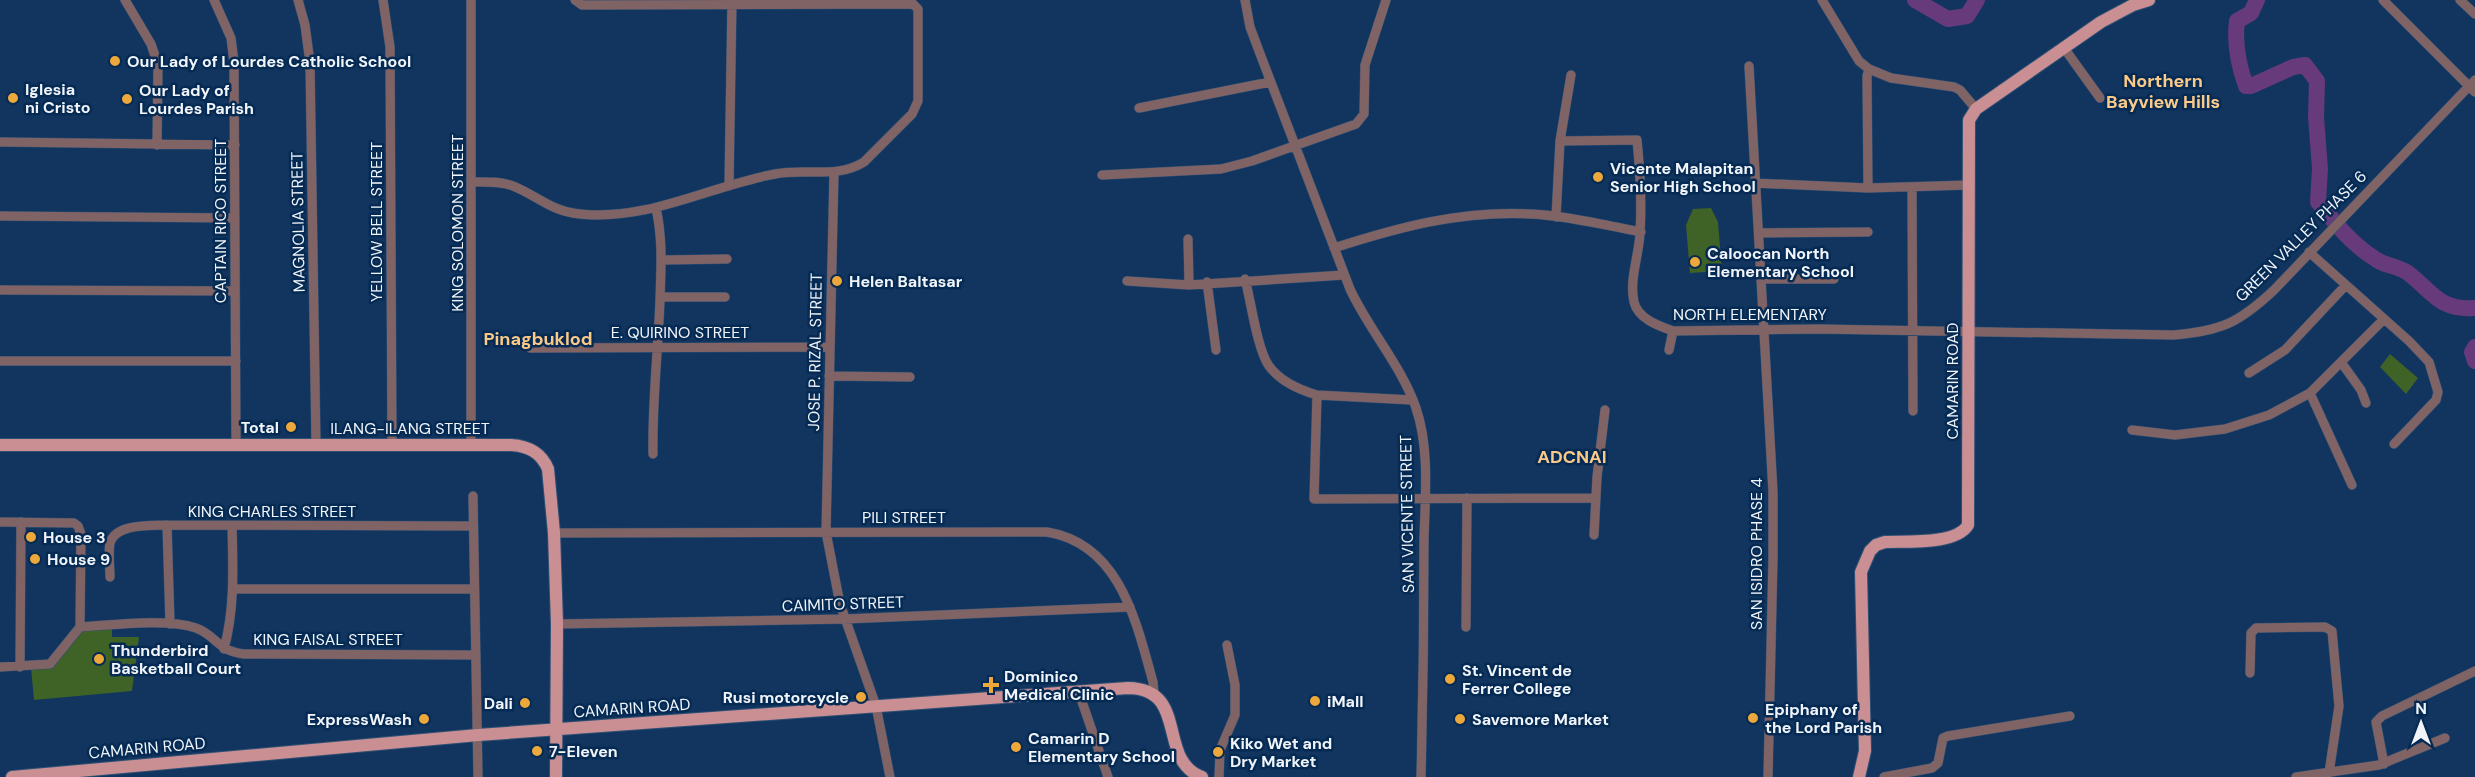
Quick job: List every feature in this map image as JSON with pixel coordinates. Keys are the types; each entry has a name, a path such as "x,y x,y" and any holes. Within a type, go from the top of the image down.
{"main road":[{"path":"1976,109 2118,12 2149,0"},
{"name":"CAMARIN ROAD","path":"1859,777 1865,751 1862,572 1868,554 1876,545 1885,542 1947,539 1964,531 1968,525 1968,126 1971,115 1976,109"},
{"name":"ILANG-ILANG STREET","path":"0,445 471,445 523,446 540,455 545,461 550,477 554,533 557,624 556,777"},
{"name":"CAMARIN ROAD","path":"12,777 478,735 1078,690 1138,688 1154,693"},
{"path":"1154,693 1163,706 1179,752 1194,775"}],"street":[{"path":"125,0 151,44 158,65 157,145"},
{"name":"CAPTAIN RICO STREET","path":"214,0 231,38 234,62 236,446"},
{"name":"MAGNOLIA STREET","path":"298,0 305,25 309,63 316,445"},
{"name":"YELLOW BELL STREET","path":"383,0 390,48 392,445"},
{"name":"KING SOLOMON STREET","path":"471,0 471,445"},
{"name":"SAN VICENTE STREET","path":"1245,0 1250,27 1344,275 1363,317 1393,363 1419,419 1423,444 1425,499 1421,777"},
{"path":"1102,175 1221,169 1252,161 1356,124 1364,114 1365,65 1386,0"},
{"path":"1822,0 1859,61 1869,69 1891,78 1953,87 1960,90 1976,109"},
{"path":"2383,0 2473,86"},
{"path":"2460,0 2475,14"},
{"path":"472,182 513,186 547,206 579,214 612,215 656,208 776,174 834,172 855,168 864,162 915,109 919,86 917,5 576,2"},
{"path":"729,186 732,2"},
{"path":"2064,48 2100,98"},
{"name":"SAN ISIDRO PHASE 4","path":"1749,66 1754,183 1762,279 1773,537 1768,777"},
{"path":"1868,188 1867,76 1869,69"},
{"path":"1556,217 1560,141 1571,75"},
{"path":"1139,108 1270,82"},
{"name":"GREEN VALLEY PHASE 6","path":"1968,333 2173,335 2227,326 2251,311 2473,86"},
{"name":"NORTH ELEMENTARY","path":"1560,141 1637,140 1641,232 1633,286 1634,302 1642,315 1650,321 1673,331 1819,329 1968,333"},
{"path":"0,142 235,145"},
{"name":"JOSE P. RIZAL STREET","path":"834,172 826,532 832,571 845,619 876,706 890,777"},
{"path":"1754,183 1868,188 1969,185"},
{"path":"1912,187 1913,411"},
{"path":"653,454 652,418 663,260 661,228 656,208"},
{"path":"1334,248 1435,219 1512,213 1556,217 1641,232"},
{"path":"0,216 236,218"},
{"path":"1759,233 1868,232"},
{"path":"1188,239 1189,285"},
{"path":"2311,250 2429,362 2438,392 2436,400 2394,444"},
{"path":"663,260 727,259"},
{"path":"1128,281 1189,285 1245,279 1344,275"},
{"path":"1245,279 1262,351 1269,366 1281,377 1302,390 1317,395 1412,400"},
{"path":"1762,279 1834,279"},
{"path":"1207,282 1216,350"},
{"path":"2249,373 2285,350 2346,285"},
{"path":"0,290 236,291"},
{"path":"660,297 725,297"},
{"path":"2132,430 2175,435 2225,429 2269,415 2310,393 2384,319"},
{"path":"1669,350 1673,331"},
{"name":"E. QUIRINO STREET","path":"530,348 830,346"},
{"path":"0,361 236,361"},
{"path":"2341,362 2361,390 2366,403"},
{"path":"830,376 910,377"},
{"path":"2310,393 2352,485"},
{"path":"1317,395 1314,499 1595,498"},
{"path":"1594,535 1595,498 1605,410"},
{"path":"473,496 478,777"},
{"path":"1466,627 1467,498"},
{"path":"0,522 70,523 78,526 81,534 80,627 51,664 0,667"},
{"path":"20,667 21,522"},
{"path":"167,525 170,624"},
{"name":"KING CHARLES STREET","path":"110,577 111,541 115,534 128,529 167,525 473,526"},
{"path":"224,649 230,624 233,589 232,525"},
{"name":"PILI STREET","path":"554,533 1047,532 1062,535 1091,549 1114,575 1130,607 1153,682 1154,693"},
{"path":"233,589 474,590"},
{"name":"CAIMITO STREET","path":"557,624 845,619 1130,607"},
{"name":"KING FAISAL STREET","path":"80,627 170,624 197,629 224,649 244,654 476,655"},
{"path":"2250,673 2251,633 2256,628 2325,627 2332,631 2339,706 2329,773"},
{"path":"1219,777 1220,750 1234,715 1235,685 1227,645"},
{"path":"2384,764 2376,722 2403,706 2475,671"},
{"path":"1078,690 1108,777"},
{"path":"1884,777 1932,768 1938,763 1943,738 1948,736 2070,716"},
{"path":"2296,777 2384,764 2445,738"}],"green space":[{"path":"1711,208 1718,222 1722,271 1690,273 1686,225 1693,209"},
{"path":"2390,354 2418,378 2406,394 2380,367"},
{"path":"112,628 112,637 139,637 132,691 34,700 31,668 52,667 81,630"}],"waterway":[{"path":"1915,0 1948,19 1967,16 1977,0"},
{"path":"2257,0 2251,13 2237,21 2236,46 2243,78 2246,86 2251,86 2293,67 2305,65 2317,81 2316,117 2320,169 2318,202 2345,234 2368,254 2404,271 2444,303 2463,308 2475,308"},
{"path":"2475,347 2472,352 2475,361"}],"place":[{"name":"Our Lady of Lourdes Catholic School","path":"115,61"},
{"name":"Iglesia ni Cristo","path":"13,98"},
{"name":"Our Lady of Lourdes Parish","path":"127,99"},
{"name":"Vicente Malapitan Senior High School","path":"1598,177"},
{"name":"Caloocan North Elementary School","path":"1695,262"},
{"name":"Helen Baltasar","path":"837,281"},
{"name":"Total","path":"291,427"},
{"name":"House 3","path":"31,537"},
{"name":"House 9","path":"35,559"},
{"name":"Thunderbird Basketball Court","path":"99,659"},
{"name":"St. Vincent de Ferrer College","path":"1450,679"},
{"name":"Dominico Medical Clinic","path":"991,685"},
{"name":"Rusi motorcycle","path":"861,697"},
{"name":"iMall","path":"1315,701"},
{"name":"Dali","path":"525,703"},
{"name":"Epiphany of the Lord Parish","path":"1753,718"},
{"name":"ExpressWash","path":"424,719"},
{"name":"Savemore Market","path":"1460,719"},
{"name":"Camarin D Elementary School","path":"1016,747"},
{"name":"7-Eleven","path":"537,751"},
{"name":"Kiko Wet and Dry Market","path":"1218,752"}],"district":[{"name":"Northern Bayview Hills","path":"2163,91"},
{"name":"Pinagbuklod","path":"538,339"},
{"name":"ADCNAI","path":"1572,457"}]}
